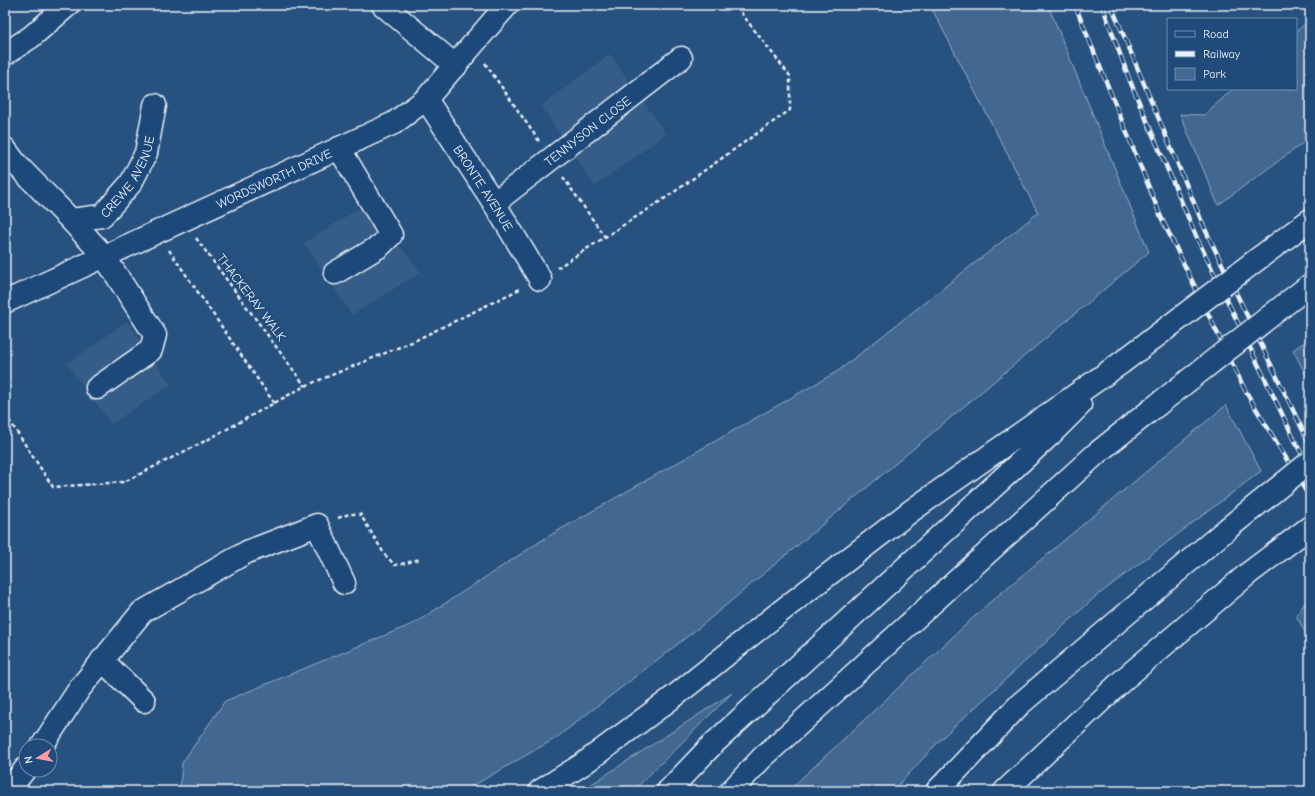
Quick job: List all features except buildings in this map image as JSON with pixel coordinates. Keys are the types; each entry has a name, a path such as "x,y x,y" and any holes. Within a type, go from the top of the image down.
{"main road":[{"path":"5,54 31,37 68,5"},
{"path":"383,5 456,66"},
{"name":"WORDSWORTH DRIVE","path":"5,302 394,123 426,99 507,5"},
{"name":"TENNYSON CLOSE","path":"494,203 681,58"},
{"name":"BRONTE AVENUE","path":"426,99 494,203 540,279"},
{"name":"CREWE AVENUE","path":"71,220 102,216 131,183 146,153 155,105"},
{"path":"335,273 380,246 391,235 339,148"},
{"path":"5,149 17,165 104,256 155,336 151,350 97,388"},
{"path":"540,791 583,764 676,695 911,510 1122,363 1310,220"},
{"path":"731,791 762,758 1097,453 1310,284"},
{"path":"668,791 712,745 1051,434 1122,363"},
{"path":"937,791 1020,704 1227,529 1310,462"},
{"path":"47,738 80,688 142,612 247,552 317,524 344,583"},
{"path":"1005,791 1124,679 1249,573 1310,527"},
{"path":"102,660 144,701"},
{"path":"8,791 18,778"}],"path":[{"path":"5,414 53,487 124,482 208,439 305,386 412,342 540,279 667,197 790,110 790,76 735,5"},
{"name":"THACKERAY WALK","path":"182,220 305,386"},
{"path":"157,232 274,403"},
{"path":"320,532 339,517 349,514 360,514 385,555 395,565 406,564 420,559"}],"shaded area":[{"path":"610,54 666,134 595,186 541,106"},
{"path":"371,201 391,235 421,272 352,315 304,243"},
{"path":"127,321 171,385 111,424 67,364"}],"green space":[{"path":"930,5 1048,5 1149,252 701,626 556,738 464,791 180,791 182,763 225,701 415,623 547,537 838,371 1038,213"},
{"path":"1310,19 1310,138 1218,205 1180,114 1204,115 1232,90 1297,90 1297,31"},
{"path":"1310,338 1310,383 1293,350"},
{"path":"1226,405 1261,471 1094,598 943,737 893,791 788,791 989,603"},
{"path":"1310,596 1310,642 1296,615"},
{"path":"732,693 633,791 581,791"}],"railway":[{"path":"1075,5 1161,217 1246,392 1310,498"},
{"path":"1102,5 1130,81 1196,236 1310,469"},
{"path":"1111,5 1205,229 1310,445"}]}
